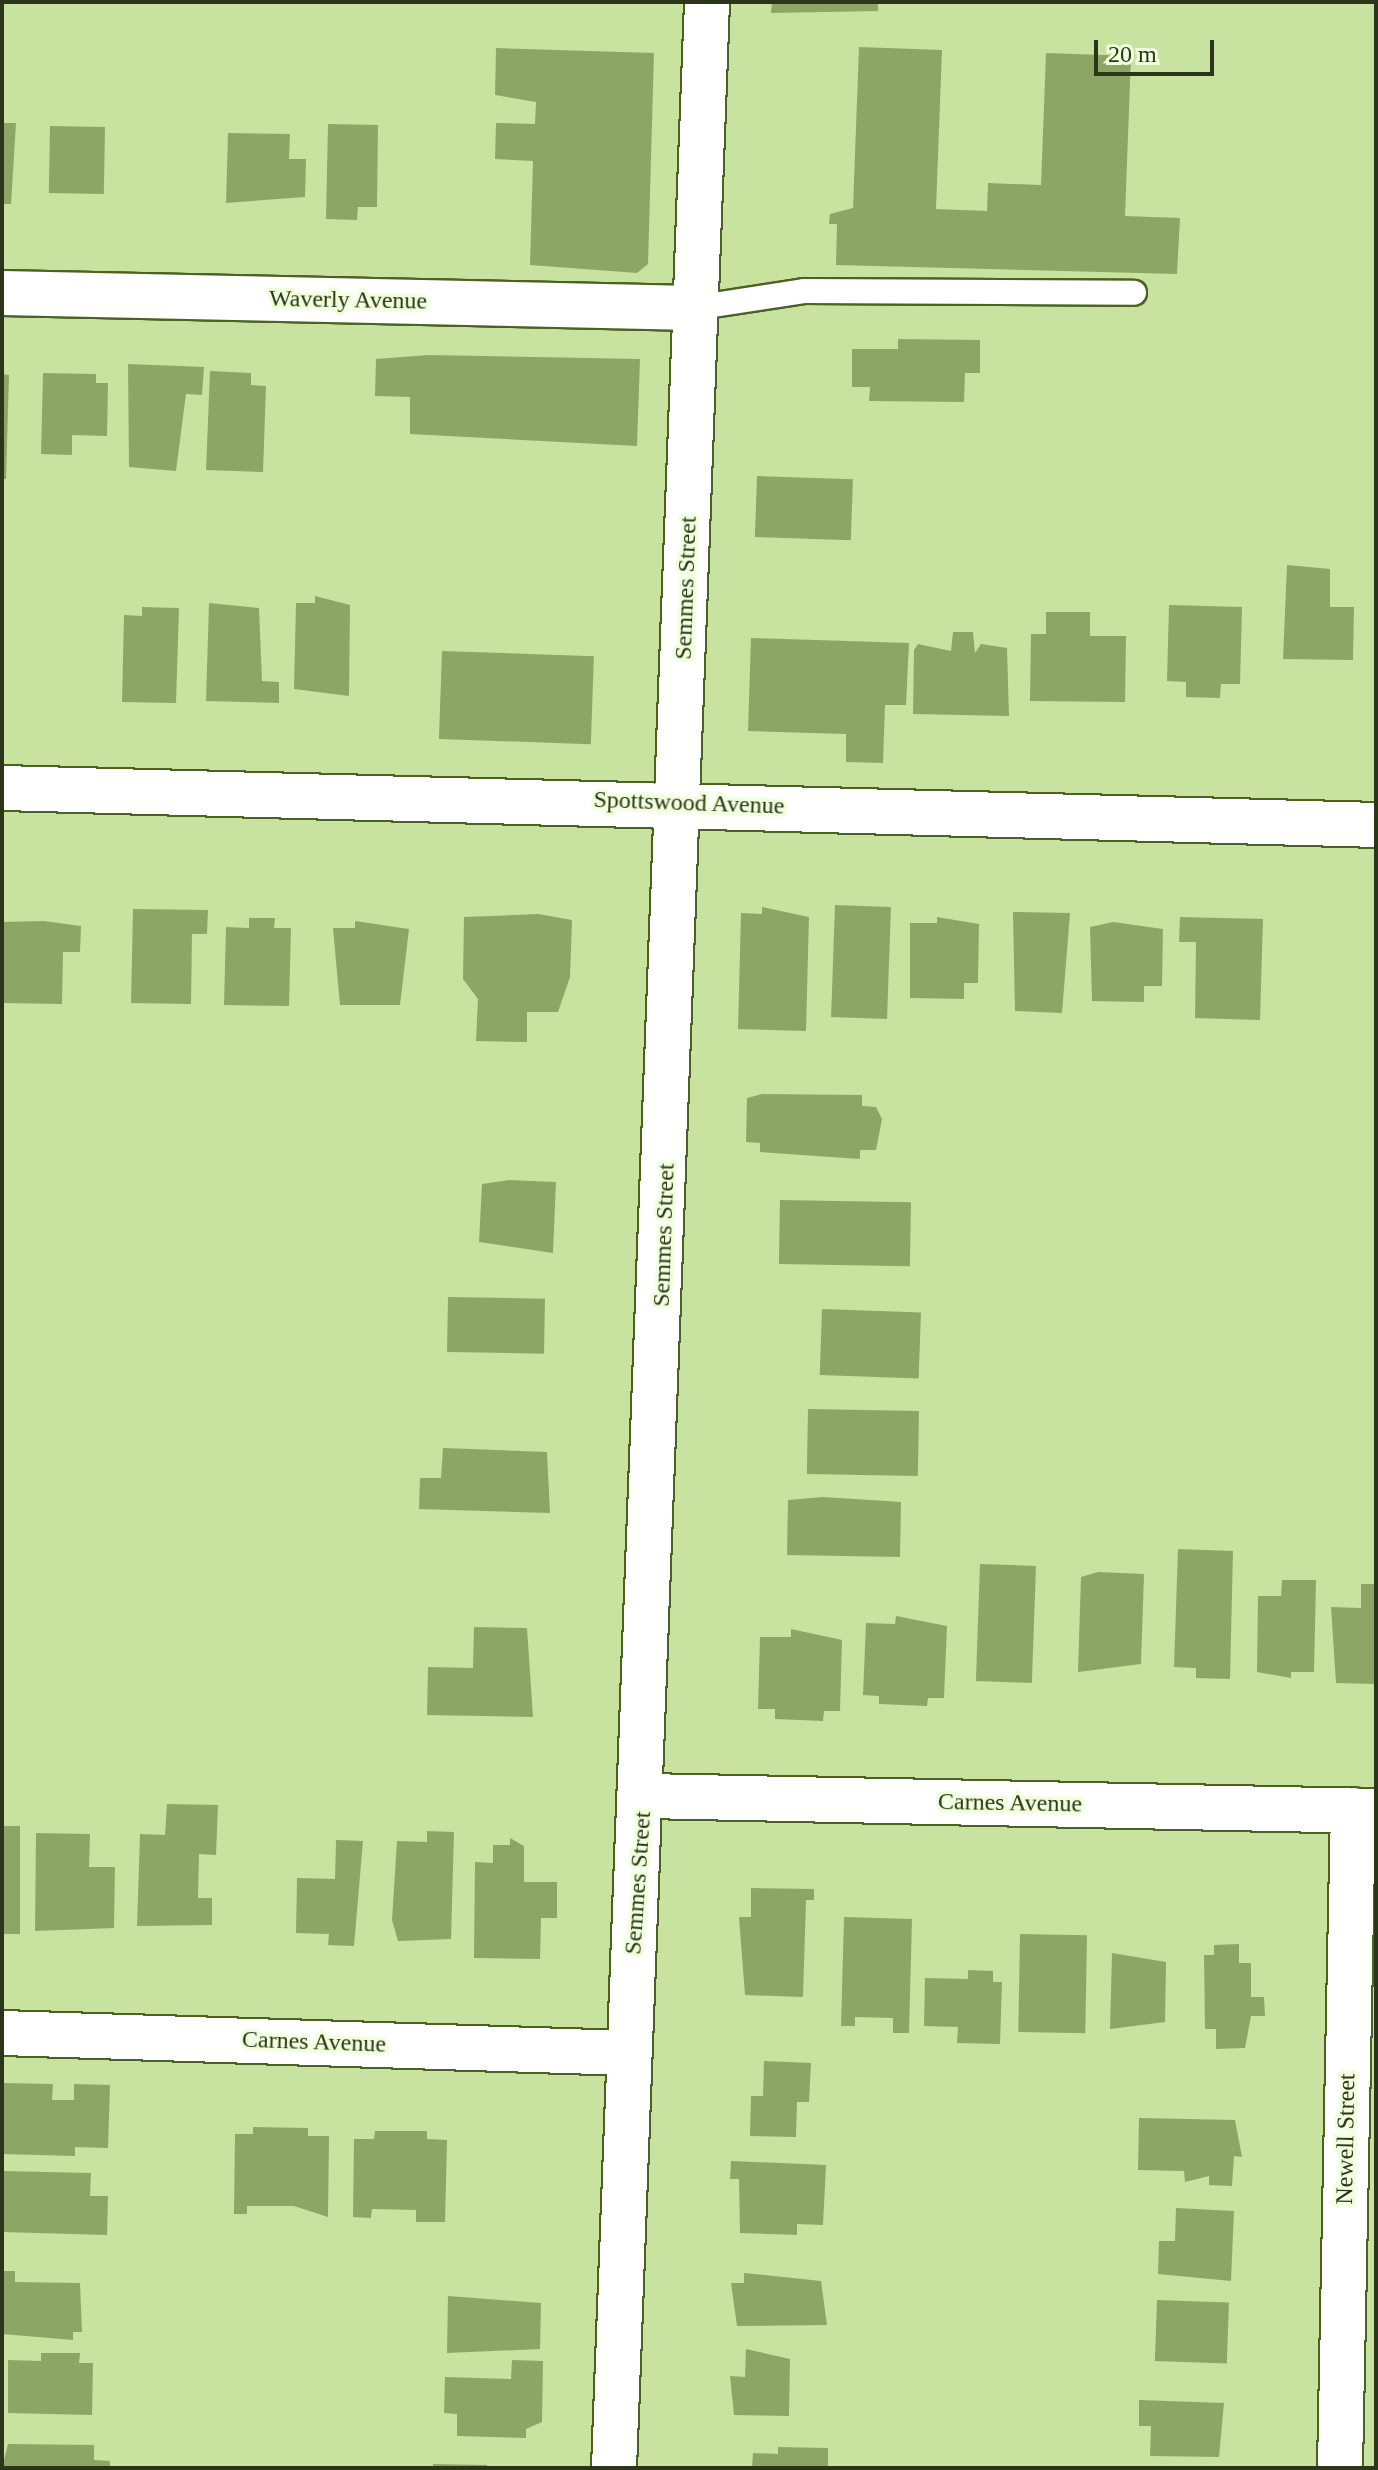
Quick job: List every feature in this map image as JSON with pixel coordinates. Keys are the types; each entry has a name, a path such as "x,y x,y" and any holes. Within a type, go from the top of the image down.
{"street":[{"name":"Semmes Street","path":"614,2468 627,2053 645,1796 694,308 707,2"},
{"name":"Waverly Avenue","path":"2,293 694,308"},
{"name":"Spottswood Avenue","path":"2,788 679,803 1376,825"},
{"name":"Carnes Avenue","path":"645,1796 1364,1810"},
{"name":"Newell Street","path":"1340,2468 1364,1810"},
{"name":"Carnes Avenue","path":"2,2033 627,2053"}],"lane":[{"path":"694,308 804,291 1134,293"}],"building":[{"path":"772,2 878,2 878,11 771,13"},
{"path":"859,47 942,50 936,209 987,211 988,183 1041,185 1046,53 1131,56 1125,216 1180,218 1177,274 836,265 837,224 829,224 830,214 853,208"},
{"path":"496,48 654,53 648,264 637,273 530,265 533,161 495,159 496,123 535,124 536,102 495,95"},
{"path":"2,123 16,123 11,204 2,204"},
{"path":"328,124 378,125 377,207 358,207 357,220 326,219"},
{"path":"50,126 105,127 104,194 49,193"},
{"path":"228,133 290,134 289,159 306,159 305,197 226,203"},
{"path":"898,339 980,340 980,373 965,373 964,402 869,401 870,387 852,387 852,349 898,349"},
{"path":"428,355 640,359 637,446 410,434 410,397 375,396 376,359"},
{"path":"128,364 204,367 202,395 186,394 176,471 129,467"},
{"path":"210,371 251,373 251,385 266,386 263,472 206,470"},
{"path":"43,373 96,374 96,383 108,383 107,436 72,435 72,455 41,454"},
{"path":"2,374 9,375 6,479 2,479"},
{"path":"757,476 853,479 851,540 755,537"},
{"path":"1287,565 1330,569 1330,607 1354,607 1353,660 1283,659"},
{"path":"315,596 350,605 349,696 294,689 296,603 315,603"},
{"path":"209,603 259,608 262,681 279,682 279,703 206,701"},
{"path":"1169,605 1242,607 1240,684 1221,684 1220,698 1186,697 1186,682 1167,681"},
{"path":"142,607 179,608 176,703 122,702 124,615 142,616"},
{"path":"1046,612 1090,612 1090,636 1126,636 1125,702 1030,701 1031,634 1046,634"},
{"path":"953,632 973,632 975,653 981,644 1007,648 1009,716 913,714 914,650 918,644 951,651"},
{"path":"751,638 909,643 906,705 885,705 883,763 846,762 846,734 748,731"},
{"path":"442,651 594,656 591,744 439,739"},
{"path":"835,905 891,907 887,1019 831,1017"},
{"path":"762,907 809,917 806,1031 738,1029 741,913 762,914"},
{"path":"133,909 208,910 207,934 192,934 191,1004 131,1003"},
{"path":"1013,912 1070,913 1062,1013 1015,1011"},
{"path":"538,914 572,920 570,977 558,1012 527,1012 527,1042 476,1041 478,999 463,979 464,917"},
{"path":"937,917 979,924 978,983 964,983 964,999 910,998 910,923 937,923"},
{"path":"1180,917 1263,919 1260,1020 1195,1018 1196,942 1179,942"},
{"path":"249,918 275,918 274,928 291,928 289,1006 224,1005 226,927 249,928"},
{"path":"44,921 81,926 80,952 63,952 62,1004 2,1003 2,922"},
{"path":"355,921 409,929 400,1005 340,1005 333,928 355,928"},
{"path":"1113,922 1163,929 1162,986 1144,986 1144,1002 1092,1001 1090,927"},
{"path":"762,1094 862,1095 862,1106 876,1107 882,1119 876,1150 860,1150 860,1159 760,1152 760,1143 746,1142 747,1098"},
{"path":"509,1180 556,1182 553,1253 479,1242 482,1184"},
{"path":"780,1200 911,1202 910,1266 779,1264"},
{"path":"448,1297 545,1299 544,1354 447,1352"},
{"path":"822,1309 921,1312 919,1378 820,1375"},
{"path":"808,1409 919,1411 918,1476 807,1474"},
{"path":"443,1448 547,1452 550,1513 419,1509 420,1478 441,1478"},
{"path":"823,1497 901,1502 900,1557 787,1555 788,1500"},
{"path":"1178,1549 1233,1551 1230,1679 1196,1678 1196,1668 1174,1667"},
{"path":"980,1564 1036,1566 1032,1683 976,1681"},
{"path":"1098,1572 1144,1574 1141,1664 1078,1672 1081,1577"},
{"path":"1282,1580 1316,1580 1314,1672 1291,1672 1291,1678 1257,1672 1258,1596 1281,1596"},
{"path":"1361,1584 1376,1584 1376,1684 1336,1683 1331,1607 1361,1608"},
{"path":"896,1616 947,1626 944,1698 928,1698 927,1706 879,1704 879,1696 863,1695 866,1623 895,1624"},
{"path":"474,1627 527,1628 533,1717 427,1715 428,1667 473,1668"},
{"path":"791,1629 842,1640 840,1711 824,1711 823,1721 775,1719 775,1709 758,1709 760,1637 791,1637"},
{"path":"167,1804 218,1805 216,1855 199,1854 198,1898 212,1898 212,1925 137,1926 140,1834 165,1835"},
{"path":"2,1826 20,1826 20,1934 2,1934"},
{"path":"427,1831 454,1832 451,1939 398,1941 392,1920 397,1841 427,1842"},
{"path":"36,1833 90,1834 89,1867 115,1867 114,1928 35,1931"},
{"path":"510,1838 524,1846 524,1882 557,1882 557,1918 541,1918 540,1959 474,1958 475,1862 493,1863 493,1845 510,1845"},
{"path":"336,1840 363,1841 354,1946 328,1945 329,1934 296,1933 297,1878 335,1879"},
{"path":"751,1888 814,1889 814,1900 806,1900 803,1997 745,1995 739,1917 751,1917"},
{"path":"844,1917 912,1919 909,2033 893,2033 893,2018 855,2017 855,2026 841,2026"},
{"path":"1020,1934 1087,1935 1085,2033 1018,2032"},
{"path":"1239,1944 1239,1963 1251,1963 1251,1997 1264,1997 1265,2016 1251,2016 1245,2048 1216,2049 1216,2029 1205,2029 1204,1955 1214,1955 1214,1945"},
{"path":"1112,1953 1166,1962 1165,2022 1110,2029"},
{"path":"968,1970 993,1971 993,1982 1002,1982 1000,2044 957,2043 958,2027 924,2026 925,1978 968,1979"},
{"path":"764,2061 811,2063 809,2102 797,2102 796,2137 750,2136 751,2096 763,2096"},
{"path":"2,2083 53,2084 52,2100 74,2100 74,2084 110,2085 108,2148 75,2147 75,2156 2,2154"},
{"path":"1139,2118 1235,2120 1242,2157 1234,2156 1232,2186 1209,2185 1209,2176 1185,2182 1184,2171 1138,2170"},
{"path":"253,2127 308,2128 308,2136 329,2136 328,2217 294,2206 247,2206 247,2214 234,2214 235,2134 253,2134"},
{"path":"375,2131 427,2131 427,2139 447,2140 445,2222 416,2222 416,2210 372,2209 371,2218 353,2217 354,2139 374,2139"},
{"path":"731,2161 826,2165 823,2225 797,2224 797,2235 740,2233 739,2179 730,2179"},
{"path":"2,2171 91,2173 90,2196 108,2196 107,2235 2,2232"},
{"path":"1176,2208 1234,2211 1231,2281 1158,2274 1159,2241 1175,2241"},
{"path":"2,2271 15,2271 15,2282 80,2283 82,2332 73,2332 73,2340 2,2334"},
{"path":"744,2273 821,2281 827,2325 737,2326 731,2283 744,2283"},
{"path":"448,2296 541,2303 540,2349 447,2353"},
{"path":"1157,2300 1229,2303 1227,2363 1155,2361"},
{"path":"746,2349 790,2359 789,2416 734,2415 730,2376 745,2377"},
{"path":"41,2353 80,2353 79,2363 93,2363 92,2415 8,2413 8,2360 41,2361"},
{"path":"512,2360 543,2361 542,2422 526,2429 526,2438 457,2436 457,2414 444,2413 445,2377 511,2379"},
{"path":"1139,2400 1224,2403 1219,2457 1150,2456 1151,2426 1139,2426"},
{"path":"8,2444 94,2445 94,2460 110,2461 110,2468 2,2468"},
{"path":"778,2447 828,2448 828,2468 752,2468 753,2453 778,2454"},
{"path":"433,2464 487,2465 487,2468 433,2468"}]}
